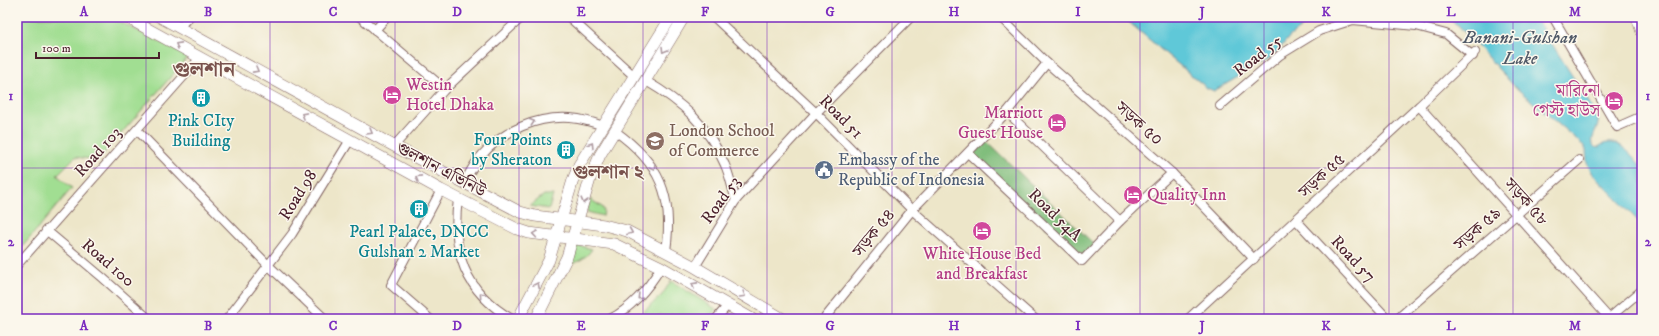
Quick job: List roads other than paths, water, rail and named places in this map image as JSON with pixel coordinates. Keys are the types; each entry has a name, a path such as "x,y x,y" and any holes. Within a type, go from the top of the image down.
{"main road":[{"name":"গুলশান এভিনিউ","path":"126,17 441,190 523,231 556,237 614,244 661,267 752,319"},
{"name":"গুলশান এভিনিউ","path":"160,17 394,146 527,215 616,227 636,235 783,319"},
{"path":"518,319 545,268 576,172 671,17"},
{"path":"536,319 560,274 574,238 594,168 684,17"}],"street":[{"path":"179,28 189,17"},
{"path":"360,17 445,89"},
{"path":"375,30 387,17"},
{"path":"394,146 445,89 522,17"},
{"path":"569,17 634,76"},
{"name":"Road 51","path":"714,17 816,113 912,210 1035,319"},
{"name":"Road 53","path":"694,267 736,200 816,113 911,17"},
{"name":"সড়ক ৫০","path":"1000,17 1047,63 1172,173 1254,259"},
{"path":"1553,17 1617,126 1642,116"},
{"name":"Road 55","path":"1220,106 1280,55 1319,31 1353,20 1416,26 1446,34 1474,54"},
{"name":"সড়ক ৫৫","path":"1188,319 1420,106 1474,54"},
{"name":"Road 103","path":"17,265 46,230 200,58"},
{"name":"সড়ক ৫৪","path":"824,319 912,210 1006,112 1047,63"},
{"path":"646,81 669,94 688,109 704,129 726,165 736,200"},
{"name":"সড়ক ৫৮","path":"1420,106 1609,319"},
{"path":"1006,112 1120,221"},
{"path":"464,183 481,155 507,133 522,126 538,120 565,118 588,121 603,126"},
{"path":"137,130 268,265 325,319"},
{"path":"615,131 648,159 662,185 668,213 666,252"},
{"name":"Road 98","path":"227,319 292,234 350,140"},
{"name":"Road 54A","path":"968,153 1082,261 1120,221 1172,173"},
{"name":"সড়ক ৫৯","path":"1402,318 1579,160"},
{"path":"430,319 391,285 441,190"},
{"path":"458,199 455,229 457,244 466,272 482,296 492,306 512,319"},
{"name":"Road 57","path":"1296,220 1388,319"},
{"name":"Road 100","path":"46,230 149,319"},
{"path":"610,319 620,314 643,294 661,267"},
{"path":"1609,319 1642,290"},
{"path":"716,319 728,305"}],"water":[{"path":"1123,17 1316,17 1290,36 1276,53 1267,60 1214,91 1207,88"},
{"name":"Banani-Gulshan Lake","path":"1444,17 1535,17 1597,115 1598,124 1593,138 1593,145 1596,148 1606,143 1613,143 1623,147 1632,155 1642,168 1642,225 1593,174 1587,163 1586,150 1584,146 1515,87 1458,25"}],"place":[{"name":"Westin Hotel Dhaka","path":"392,95"},
{"name":"Pink CIty Building","path":"201,98"},
{"name":"মারিনো গেস্ট হাউস","path":"1614,101"},
{"name":"Marriott Guest House","path":"1057,123"},
{"name":"London School of Commerce","path":"655,141"},
{"name":"Four Points by Sheraton","path":"566,150"},
{"name":"Embassy of the Republic of Indonesia","path":"824,170"},
{"name":"Quality Inn","path":"1133,195"},
{"name":"Pearl Palace, DNCC Gulshan 2 Market","path":"419,209"},
{"name":"White House Bed and Breakfast","path":"982,231"}],"district":[{"name":"গুলশান","path":"204,70"},
{"name":"গুলশান ২","path":"608,172"}]}
